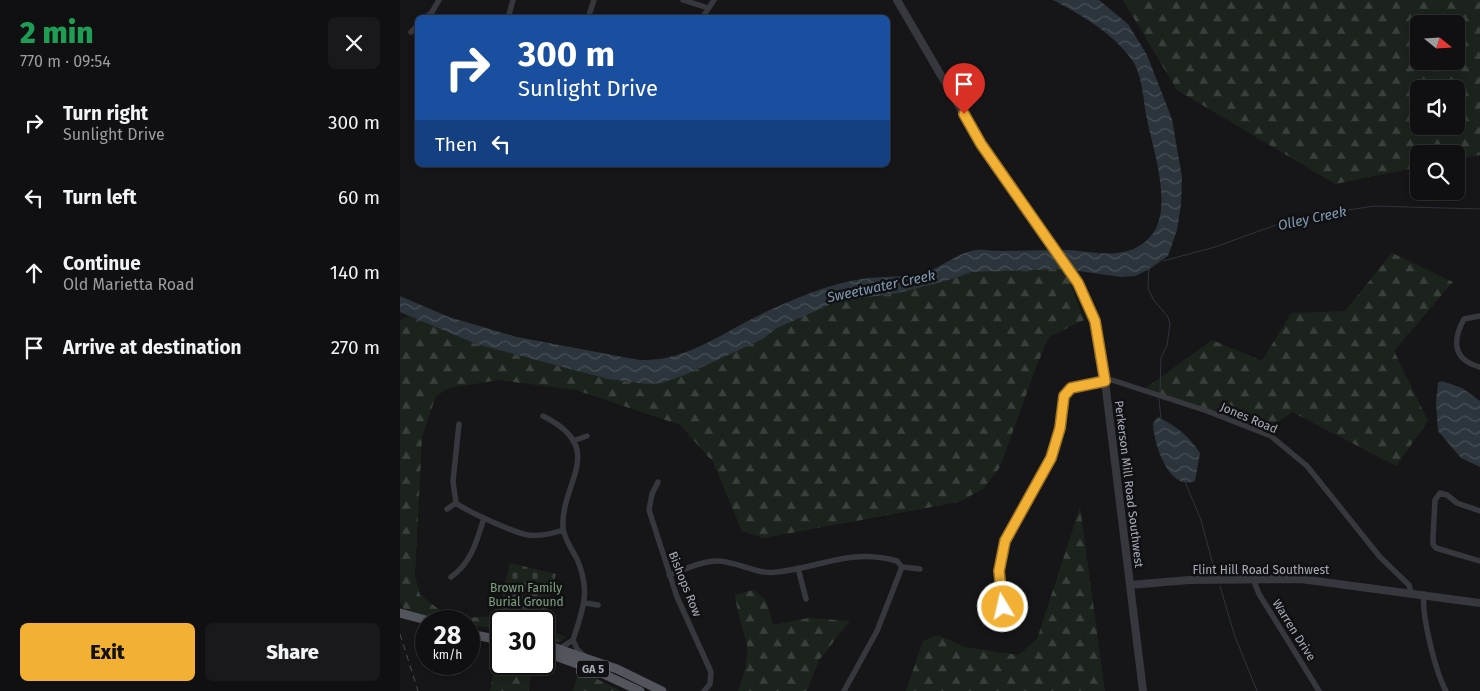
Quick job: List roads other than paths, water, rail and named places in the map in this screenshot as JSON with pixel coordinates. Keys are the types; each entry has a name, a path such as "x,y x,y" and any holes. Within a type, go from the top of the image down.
{"main road":[{"path":"400,613 415,619"},
{"path":"400,619 415,621"},
{"name":"GA 5","path":"555,648 617,669 662,691"},
{"name":"GA 5","path":"555,656 598,671 640,691"}],"street":[{"path":"428,15 439,0"},
{"path":"509,15 513,0"},
{"path":"589,15 594,0"},
{"path":"683,0 708,8"},
{"path":"704,15 714,0"},
{"name":"Perkerson Mill Road Southwest","path":"896,0 981,144 1078,283 1095,321 1105,381 1143,691"},
{"path":"411,32 415,27"},
{"path":"1480,316 1464,319 1458,330 1456,346 1461,357 1468,364 1480,368"},
{"path":"1003,607 999,571 1005,541 1051,458 1060,428 1064,396 1071,388 1105,381"},
{"name":"Jones Road","path":"1105,381 1136,387 1207,411 1271,436 1307,466 1380,556 1409,585 1411,592"},
{"path":"543,416 561,426 573,441 578,464 576,477 567,500 563,530 585,580 585,603 574,640 577,649 586,657"},
{"path":"456,503 452,481 459,424"},
{"path":"573,441 587,436"},
{"name":"Bishops Row","path":"658,482 652,494 649,510 669,575 711,672 710,684 704,691"},
{"path":"1480,511 1457,503 1447,495 1440,493 1435,500 1433,538 1436,548 1480,561"},
{"path":"456,503 484,518 526,535 548,535 563,530"},
{"path":"447,509 456,503"},
{"path":"451,577 458,572 471,556 484,518"},
{"path":"669,575 705,563 718,561 762,572 798,568 846,556 863,555 897,561 902,567 920,569"},
{"path":"844,691 877,631 902,567"},
{"path":"798,568 806,599"},
{"name":"Flint Hill Road Southwest","path":"1130,585 1253,579 1321,580 1480,603"},
{"name":"Warren Drive","path":"1253,579 1259,594 1319,691"},
{"path":"1424,594 1423,601 1429,637 1446,691"},
{"path":"585,603 598,605"},
{"path":"559,649 574,640"}],"water":[{"name":"Sweetwater Creek","path":"1053,0 1099,0 1128,24 1147,55 1172,119 1182,177 1181,205 1177,230 1168,256 1148,270 1135,276 1121,277 1065,269 971,272 956,278 899,293 831,304 777,328 763,339 685,375 662,383 646,384 608,379 476,344 400,312 400,296 449,317 517,337 639,360 657,359 675,356 691,350 772,309 816,291 862,279 908,276 923,273 969,252 979,250 1067,250 1118,253 1137,247 1146,241 1155,230 1160,216 1162,200 1157,165 1136,66 1116,41 1106,33 1085,18"},
{"path":"1442,381 1462,388 1480,401 1480,467 1461,458 1438,431 1436,402 1438,383"},
{"path":"1158,417 1182,432 1200,453 1195,481 1185,482 1177,479 1164,463 1154,431 1153,423"}],"waterway":[{"name":"Olley Creek","path":"1163,261 1215,247 1287,221 1348,210 1374,206 1480,209"},
{"path":"1149,268 1148,288 1153,299 1168,317 1170,324 1167,345 1161,358 1160,394"},
{"path":"1159,399 1161,419"},
{"path":"1185,482 1201,520 1215,572"},
{"path":"1220,586 1234,634 1257,691"}],"railway":[{"path":"400,634 418,691"}],"park label":[{"name":"Brown Family Burial Ground","path":"526,595"}]}
